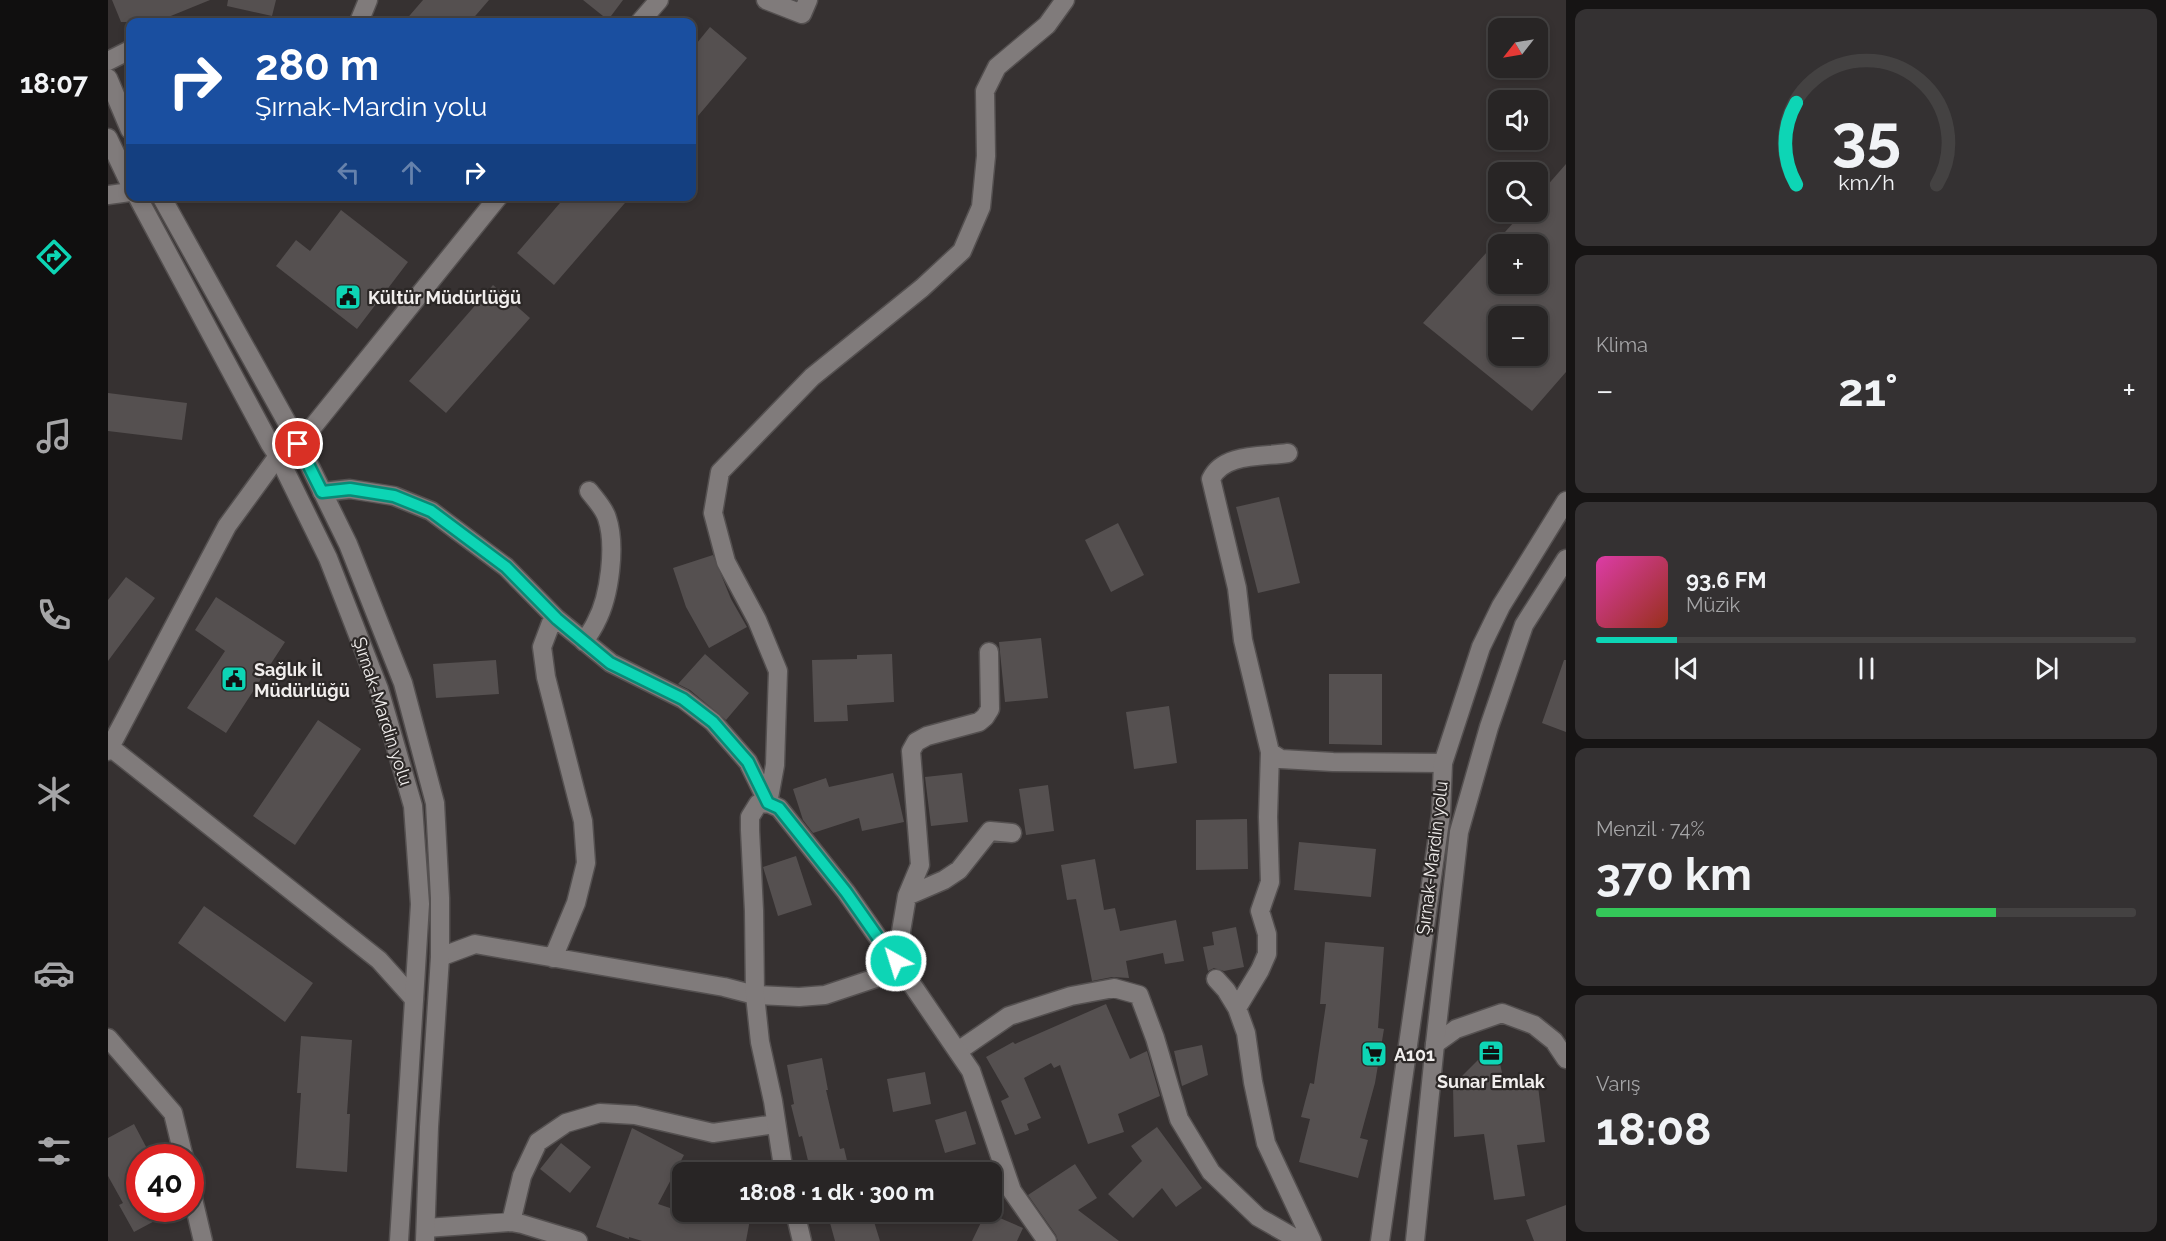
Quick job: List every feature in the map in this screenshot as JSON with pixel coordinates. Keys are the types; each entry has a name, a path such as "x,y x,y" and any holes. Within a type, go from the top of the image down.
{"street":[{"path":"643,18 659,0"},
{"path":"766,0 802,14 808,0"},
{"path":"768,803 775,765 778,671 757,620 726,562 713,513 720,472 812,377 922,288 962,251 981,207 986,156 985,91 997,67 1047,26 1065,0"},
{"path":"361,18 368,2"},
{"path":"108,61 126,52"},
{"path":"108,78 126,121"},
{"path":"108,138 126,175"},
{"path":"108,195 126,193"},
{"name":"Şırnak-Mardin yolu","path":"140,201 278,456 328,558 375,678 413,806 420,904 399,1241"},
{"name":"Şırnak-Mardin yolu","path":"164,201 298,444 348,544 403,683 435,803 440,898 440,957 429,1127 426,1235"},
{"path":"414,999 379,960 109,749 227,526 278,456 298,444 494,201"},
{"path":"1237,1008 1267,954 1267,933 1260,911 1270,882 1268,817 1270,752 1243,640 1237,588 1211,479 1216,469 1229,461 1288,453"},
{"path":"322,492 350,489 394,496 431,511 506,567 557,619 610,663 683,699 713,722 748,762 768,803"},
{"path":"584,642 597,621 607,591 611,554 610,528 606,515 589,491"},
{"name":"Şırnak-Mardin yolu","path":"1380,1241 1441,814 1443,763 1481,647 1501,606 1566,501"},
{"name":"Şırnak-Mardin yolu","path":"1415,1241 1459,832 1489,727 1524,626 1566,559"},
{"path":"553,958 576,903 586,863 584,821 546,677 542,647 551,623 557,619"},
{"path":"440,957 475,944 724,987 755,995 799,997 825,995 882,976 896,961 906,896 920,865 911,751 916,742 927,736 979,722 986,717 990,709 989,652"},
{"path":"1270,752 1281,759 1443,763"},
{"path":"782,1162 760,1042 755,995 750,817 758,804 768,803 779,808 846,892 971,1071 1012,1191 1047,1241"},
{"path":"906,896 944,880 959,870 990,831 1012,833"},
{"path":"1216,979 1237,1008 1246,1033 1253,1082 1266,1143 1312,1241"},
{"path":"958,1051 1009,1016 1071,996 1114,988 1139,995 1155,1038 1179,1119 1211,1172 1258,1217 1300,1241"},
{"path":"1435,1044 1456,1029 1502,1013 1534,1024 1554,1041 1566,1059"},
{"path":"108,1038 173,1113 181,1144"},
{"path":"511,1222 522,1176 538,1142 566,1123 600,1113 635,1115 713,1133 776,1124"},
{"path":"199,1222 203,1241"},
{"path":"426,1235 511,1222 578,1241"},
{"path":"797,1222 802,1241"}],"building":[{"path":"112,0 210,0 166,18 126,18 126,22 121,22"},
{"path":"228,0 276,0 272,16 227,6"},
{"path":"423,0 489,0 473,18 407,18"},
{"path":"583,0 623,0 610,18 606,18"},
{"path":"710,27 747,58 696,118 696,44"},
{"path":"1566,164 1566,372 1532,411 1423,323 1488,251 1488,294 1548,294 1548,234 1503,234 1514,222 1548,222 1548,185"},
{"path":"562,201 627,201 554,285 517,253"},
{"name":"Kültür Müdürlüğü","path":"341,210 408,262 357,329 276,266 296,240 310,251"},
{"path":"493,285 530,318 446,413 409,381"},
{"path":"108,393 187,403 182,440 108,431"},
{"path":"1279,497 1300,583 1258,593 1236,507"},
{"path":"1118,523 1144,575 1111,592 1085,540"},
{"path":"713,555 731,599 747,627 709,648 686,607 673,568"},
{"path":"126,577 155,598 108,661 108,600"},
{"name":"Sağlık İl Müdürlüğü","path":"216,597 285,642 226,733 187,708 225,651 195,630"},
{"path":"1041,638 1048,698 1005,702 999,642"},
{"path":"705,654 749,693 726,720 690,690 678,684"},
{"path":"892,654 894,702 847,705 848,721 814,722 812,660 857,659 857,655"},
{"path":"496,660 499,694 436,698 433,664"},
{"path":"1564,660 1566,660 1566,732 1542,723"},
{"path":"1329,674 1382,674 1382,745 1329,744"},
{"path":"1169,706 1177,763 1134,769 1126,712"},
{"path":"318,720 361,749 295,845 253,816"},
{"path":"893,773 904,822 862,831 859,818 813,833 803,820 793,789 826,778 829,787"},
{"path":"962,773 968,822 931,826 925,777"},
{"path":"1048,785 1054,831 1026,835 1019,789"},
{"path":"1247,819 1248,869 1196,870 1196,820"},
{"path":"1299,842 1376,849 1371,897 1294,890"},
{"path":"796,856 812,905 778,916 763,867"},
{"path":"1095,859 1104,910 1115,908 1120,931 1176,920 1184,961 1165,964 1163,953 1126,961 1129,978 1112,977 1092,981 1076,899 1067,900 1061,865"},
{"path":"204,906 313,983 285,1022 178,943"},
{"path":"1236,927 1244,967 1224,971 1214,968 1208,971 1203,947 1214,945 1212,932"},
{"path":"1325,942 1384,947 1378,1028 1384,1029 1375,1083 1360,1138 1368,1140 1358,1178 1299,1162 1310,1119 1301,1117 1310,1083 1314,1084 1326,1004 1320,1004"},
{"path":"1106,1004 1130,1059 1147,1051 1160,1096 1118,1114 1124,1132 1088,1144 1060,1065 1054,1068 1051,1063 1024,1078 1041,1118 1027,1124 1029,1130 1015,1135 1001,1101 1009,1097 986,1057 1013,1042 1015,1044"},
{"path":"301,1036 352,1040 347,1114 350,1114 347,1172 296,1168 301,1093 297,1093"},
{"path":"1202,1045 1208,1075 1182,1086 1174,1051"},
{"path":"1498,1055 1506,1090 1538,1086 1545,1142 1517,1145 1525,1196 1494,1200 1484,1134 1454,1137 1453,1085 1478,1060"},
{"path":"822,1058 828,1090 826,1090 840,1149 844,1148 847,1162 808,1162 791,1105 794,1104 787,1065"},
{"path":"925,1072 931,1104 893,1112 887,1079"},
{"path":"966,1111 976,1144 945,1153 935,1120"},
{"path":"134,1124 145,1144 126,1144 126,1218 119,1205 123,1203 108,1176 108,1138"},
{"path":"1157,1127 1202,1188 1176,1207 1162,1188 1133,1218 1108,1194 1142,1161 1131,1146"},
{"path":"632,1128 684,1155 680,1162 672,1162 672,1178 658,1204 672,1209 672,1222 750,1222 746,1241 642,1241 629,1237 629,1239 596,1227"},
{"path":"561,1143 591,1167 570,1193 540,1169"},
{"path":"1075,1164 1097,1198 1078,1210 1119,1241 1058,1241 1028,1195"},
{"path":"1566,1205 1566,1241 1534,1241 1526,1220"},
{"path":"1002,1219 1023,1228 1017,1241 972,1241 981,1222 1002,1222"},
{"path":"128,1222 153,1222 134,1232"},
{"path":"830,1222 874,1222 880,1241 835,1241"}],"place":[{"name":"Kültür Müdürlüğü","path":"348,297"},
{"name":"Sağlık İl Müdürlüğü","path":"234,679"},
{"name":"Sunar Emlak","path":"1491,1053"},
{"name":"A101","path":"1374,1054"}],"route":[{"path":"298,444 322,492 350,489 394,496 431,511 506,567 557,619 610,663 683,699 713,722 748,762 768,803 779,808 846,892 896,961"}]}
